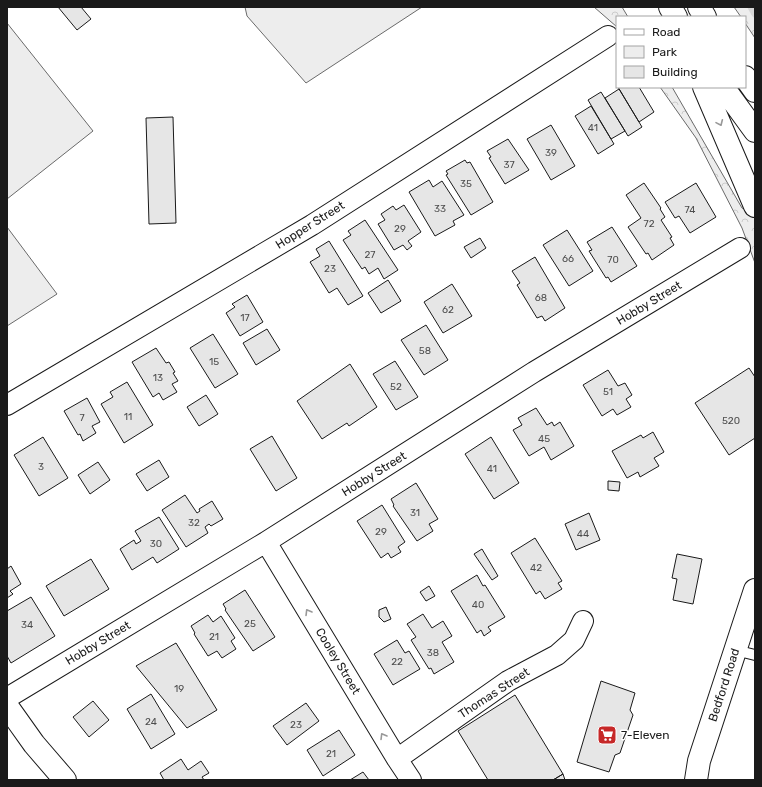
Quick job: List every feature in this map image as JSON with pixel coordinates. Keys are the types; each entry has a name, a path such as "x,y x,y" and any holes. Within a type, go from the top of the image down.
{"main road":[{"path":"669,7 675,16"},
{"path":"699,7 704,16"},
{"path":"746,78 755,91"},
{"path":"704,88 755,206"},
{"path":"724,88 755,131"},
{"name":"Bedford Road","path":"698,771 745,652 755,590"},
{"path":"7,706 34,744 65,780"},
{"path":"686,780 698,771"}],"street":[{"name":"Hopper Street","path":"7,405 312,225 608,36"},
{"name":"Hobby Street","path":"7,698 266,542 534,372 740,248"},
{"name":"Cooley Street","path":"266,542 411,780"},
{"name":"Thomas Street","path":"397,759 508,681 557,656 574,640 583,621"}],"green space":[{"path":"245,7 422,7 306,83 247,16"},
{"path":"594,7 622,7 627,16 616,16 616,26"},
{"path":"734,7 755,7 755,38 746,24 746,16 740,16"},
{"path":"7,23 93,131 7,199"},
{"path":"661,88 673,88 742,208 755,214 755,263 742,228 696,138"},
{"path":"7,227 57,294 7,326"}],"building":[{"path":"58,7 81,7 91,19 77,30"},
{"path":"619,88 640,88 654,112 639,122"},
{"path":"619,89 642,127 628,136 605,98"},
{"path":"601,92 625,131 611,139 588,100"},
{"path":"591,106 614,144 598,154 575,116"},
{"path":"173,117 176,223 149,224 146,118"},
{"path":"551,125 575,166 551,180 527,139"},
{"path":"508,139 529,170 505,184 489,158 491,157 487,151"},
{"path":"465,160 467,163 470,162 493,202 471,215 446,175 448,174 446,171"},
{"path":"429,180 433,187 442,181 464,215 453,221 455,225 435,236 409,192"},
{"path":"644,183 661,208 660,209 665,217 661,220 672,237 670,238 674,245 652,260 648,253 646,254 628,227 641,218 626,195"},
{"path":"696,183 716,217 690,233 679,216 675,218 665,202"},
{"path":"404,205 421,232 408,241 412,246 407,250 403,245 394,250 378,224 385,220 381,214 393,206 396,210"},
{"path":"365,220 398,270 384,279 378,268 369,274 365,267 362,269 343,240 351,235 348,231"},
{"path":"612,227 637,266 611,282 608,277 606,278 589,251 592,250 587,242"},
{"path":"567,230 593,271 569,286 543,245"},
{"path":"480,238 486,248 471,258 464,247"},
{"path":"329,241 363,296 348,305 337,288 329,293 310,262 320,256 316,249"},
{"path":"535,257 565,308 545,321 542,316 537,318 517,285 520,283 512,271"},
{"path":"388,280 401,301 381,313 368,293"},
{"path":"452,284 472,316 443,333 424,302"},
{"path":"247,295 263,322 240,336 226,313 235,307 232,304"},
{"path":"426,325 448,360 424,375 401,340"},
{"path":"267,329 280,350 256,365 243,343"},
{"path":"213,334 238,374 215,388 190,348"},
{"path":"156,348 166,363 169,362 178,381 172,384 177,392 163,400 159,393 153,397 132,362"},
{"path":"395,361 418,397 396,410 373,374"},
{"path":"350,364 377,407 349,426 347,423 322,439 297,401"},
{"path":"749,368 755,377 755,438 729,455 695,403"},
{"path":"608,370 618,386 625,383 632,395 626,399 631,407 617,415 613,409 602,416 583,385"},
{"path":"127,382 153,425 124,443 101,404 113,397 110,392"},
{"path":"206,395 218,414 199,426 187,407"},
{"path":"87,398 100,422 92,426 96,433 83,441 80,434 78,435 64,411"},
{"path":"536,408 547,425 552,422 554,426 560,422 574,446 551,460 544,447 529,456 513,430 522,425 518,418"},
{"path":"653,432 664,452 654,458 659,466 640,477 638,472 627,478 612,451 641,435 643,438"},
{"path":"272,436 297,478 276,491 250,449"},
{"path":"43,437 68,478 39,496 14,455"},
{"path":"491,437 519,483 494,499 465,454"},
{"path":"159,460 169,477 147,491 136,474"},
{"path":"98,462 110,480 90,494 78,475"},
{"path":"608,481 620,482 619,491 608,490"},
{"path":"416,483 438,519 429,524 433,531 417,541 393,506 394,505 391,499"},
{"path":"185,495 197,513 200,511 199,509 212,501 223,519 211,526 209,524 205,527 208,533 186,547 162,510"},
{"path":"382,505 405,542 398,547 401,552 391,558 388,553 381,558 357,521"},
{"path":"589,513 600,540 576,550 565,524"},
{"path":"159,517 179,549 157,563 153,557 132,570 120,549 134,540 136,544 141,541 135,531"},
{"path":"535,538 562,581 558,583 562,589 545,599 540,591 536,594 511,553"},
{"path":"482,549 498,576 492,580 474,554"},
{"path":"677,554 702,559 693,604 673,600 677,579 672,578"},
{"path":"91,559 109,589 64,616 46,586"},
{"path":"11,566 21,584 10,591 13,594 7,598 7,569"},
{"path":"477,575 505,617 488,627 491,631 484,636 481,630 477,633 451,591"},
{"path":"429,586 435,596 426,601 420,592"},
{"path":"245,590 275,637 253,651 225,610 226,609 223,604"},
{"path":"31,597 55,636 11,663 7,656 7,611"},
{"path":"386,607 391,619 384,622 379,617 379,610"},
{"path":"423,614 432,628 443,621 452,636 442,642 454,662 434,674 431,668 429,669 411,640 416,637 407,624"},
{"path":"208,615 213,622 221,616 235,638 231,641 236,649 222,658 217,651 208,656 194,634 195,633 191,626"},
{"path":"397,640 405,653 409,651 420,669 393,685 374,654"},
{"path":"176,643 217,710 187,728 136,666"},
{"path":"601,681 635,693 630,710 633,715 620,753 615,755 609,772 577,762"},
{"path":"151,694 175,734 151,749 127,709"},
{"path":"515,695 563,774 553,780 488,780 458,731"},
{"path":"93,701 109,720 89,737 73,717"},
{"path":"306,703 319,721 287,745 273,726"},
{"path":"339,730 355,755 323,776 307,750"},
{"path":"181,759 188,770 201,761 209,773 202,777 204,780 164,780 160,773"},
{"path":"363,772 369,780 350,780"},
{"path":"563,774 565,780 553,780"}],"waterway":[{"path":"751,7 755,14"}],"place":[{"name":"7-Eleven","path":"607,735"}]}
